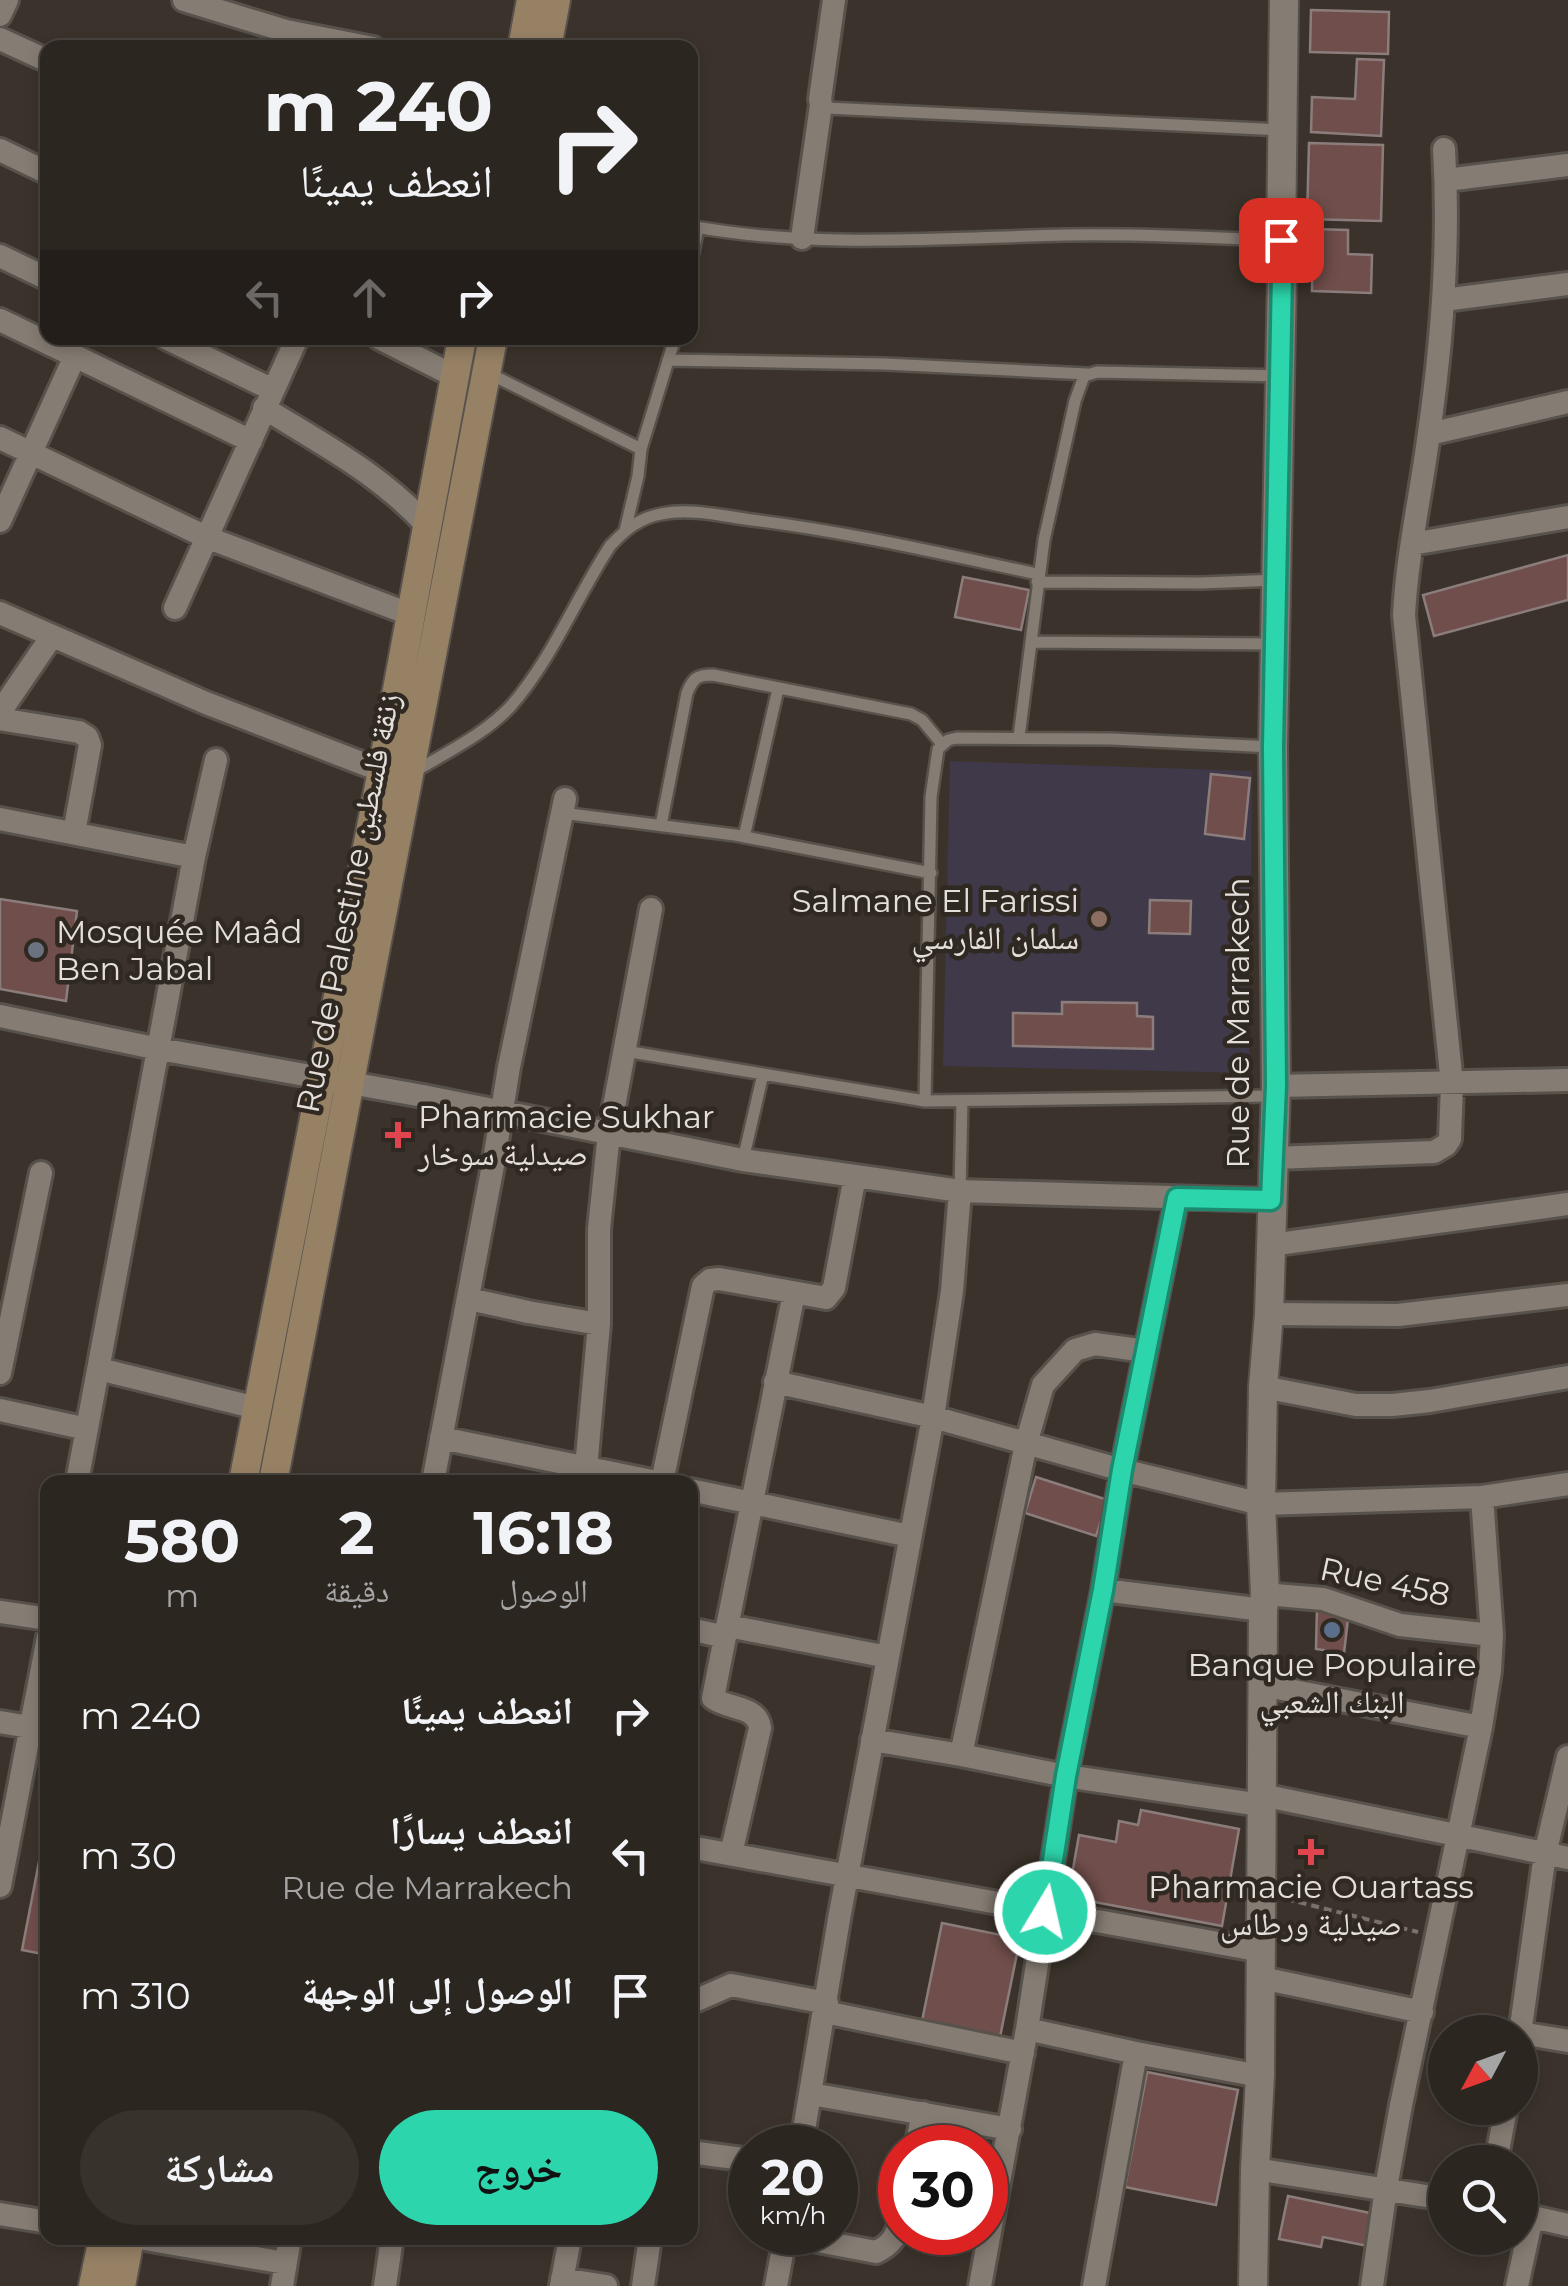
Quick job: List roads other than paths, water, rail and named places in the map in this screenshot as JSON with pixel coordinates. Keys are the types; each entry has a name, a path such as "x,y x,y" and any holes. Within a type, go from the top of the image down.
{"main road":[{"path":"524,40 531,0"},
{"path":"548,40 556,0"},
{"name":"Rue de Palestine زنقة فلسطين","path":"395,773 412,615 461,345"},
{"name":"Rue de Palestine زنقة فلسطين","path":"274,1475 336,1080 395,773 492,345"},
{"name":"Rue de Palestine زنقة فلسطين","path":"244,1475 336,1080"},
{"path":"94,2286 103,2245"},
{"path":"122,2286 129,2245"}],"street":[{"path":"0,15 7,0"},
{"path":"184,0 286,31 332,40"},
{"path":"802,238 834,0"},
{"name":"Rue de Marrakech","path":"1253,2286 1262,1964 1263,1387 1276,1092 1273,747 1284,0"},
{"path":"0,40 40,58"},
{"path":"1274,1158 1434,1152 1450,1139 1452,1084 1404,615 1444,300 1444,149"},
{"path":"0,150 40,169"},
{"path":"1446,180 1568,165"},
{"path":"0,256 40,276"},
{"path":"1444,300 1568,284"},
{"path":"0,320 40,339"},
{"path":"52,345 251,441"},
{"path":"178,345 268,399 377,478 428,528"},
{"path":"175,608 294,345"},
{"path":"393,345 454,376"},
{"path":"0,521 75,356"},
{"path":"1429,434 1568,402"},
{"path":"0,438 206,537 412,615"},
{"path":"1412,544 1568,517"},
{"path":"0,614 206,703 395,773"},
{"path":"52,636 0,716 87,737 90,745 74,833"},
{"path":"78,1475 194,856 216,760"},
{"path":"434,1475 509,1067 563,806"},
{"path":"0,819 194,856"},
{"path":"586,1468 599,1324 599,1229 608,1134 651,909"},
{"path":"0,1016 742,1160 960,1190 1271,1200"},
{"path":"1276,1092 1568,1080"},
{"path":"0,1373 40,1173"},
{"path":"659,1475 704,1286 718,1279 826,1298 832,1293 856,1176"},
{"path":"805,2125 847,1876 933,1417 952,1291 960,1190"},
{"path":"980,2286 1025,2041 1066,1776 1177,1198"},
{"path":"1270,1245 1568,1204"},
{"path":"731,1854 760,1722 754,1713 713,1698 794,1293"},
{"path":"1269,1314 1398,1315 1568,1294"},
{"path":"469,1298 599,1324"},
{"path":"961,1755 1026,1444 1043,1385 1075,1350 1095,1344 1146,1352"},
{"path":"98,1369 257,1408"},
{"path":"1263,1387 1356,1405 1392,1405 1568,1377"},
{"path":"775,1382 933,1417 1261,1504 1482,1497 1568,1484"},
{"path":"0,1410 87,1429"},
{"path":"442,1438 622,1475"},
{"path":"698,1492 910,1536"},
{"path":"1372,2286 1386,2188 1490,1670 1492,1634 1482,1497"},
{"name":"Rue 458","path":"1103,1590 1264,1602 1324,1599 1400,1625 1492,1634"},
{"path":"0,1612 40,1618"},
{"path":"698,1630 727,1631 888,1657"},
{"path":"1262,1684 1481,1727"},
{"path":"0,1722 39,1729 1,1878"},
{"path":"872,1740 1066,1776 1261,1800 1556,1856"},
{"path":"1524,2015 1556,1856 1568,1757"},
{"path":"698,1848 1045,1912 1262,1964 1422,2012"},
{"path":"698,2000 731,1985 826,2007 1025,2041 1136,2053 1260,2076"},
{"path":"1538,2037 1568,2041"},
{"path":"1094,2286 1136,2053"},
{"path":"811,2094 1010,2129"},
{"path":"921,2125 923,2114"},
{"path":"698,2153 728,2157"},
{"path":"1255,2169 1428,2196"},
{"path":"0,2214 40,2221"},
{"path":"1538,2218 1568,2225"},
{"path":"163,2245 284,2280 289,2245"},
{"path":"384,2286 391,2245"},
{"path":"569,2245 562,2283 606,2286"},
{"path":"643,2286 649,2245"},
{"path":"776,2286 782,2255"},
{"path":"1517,2286 1521,2255"}],"lane":[{"path":"821,106 1282,130"},
{"path":"698,227 852,241 1068,235 1281,240"},
{"path":"624,531 641,449 672,345"},
{"path":"668,360 1086,374 1280,376"},
{"path":"486,372 641,449"},
{"path":"1019,737 1038,578 1068,430 1086,374"},
{"path":"395,773 492,724 510,707 539,669 610,546 640,520 658,514 696,512 817,528 1038,578 1168,583 1277,580"},
{"path":"1030,642 1276,644"},
{"path":"661,824 686,693 698,676 713,675 911,714 922,720 942,744"},
{"path":"744,837 778,689"},
{"path":"925,1102 934,766 942,744 957,738 1019,737 1273,747"},
{"path":"563,806 931,873"},
{"path":"625,1051 925,1102 1276,1092"},
{"path":"742,1160 763,1074"},
{"path":"960,1190 962,1101"}],"place":[{"name":"Salmane El Farissi سلمان الفارسي","path":"1099,919"},
{"name":"Mosquée Maâd Ben Jabal","path":"36,950"},
{"name":"Pharmacie Sukhar صيدلية سوخار","path":"398,1135"},
{"name":"Banque Populaire البنك الشعبي","path":"1332,1630"},
{"name":"Pharmacie Ouartass صيدلية ورطاس","path":"1311,1852"}]}
